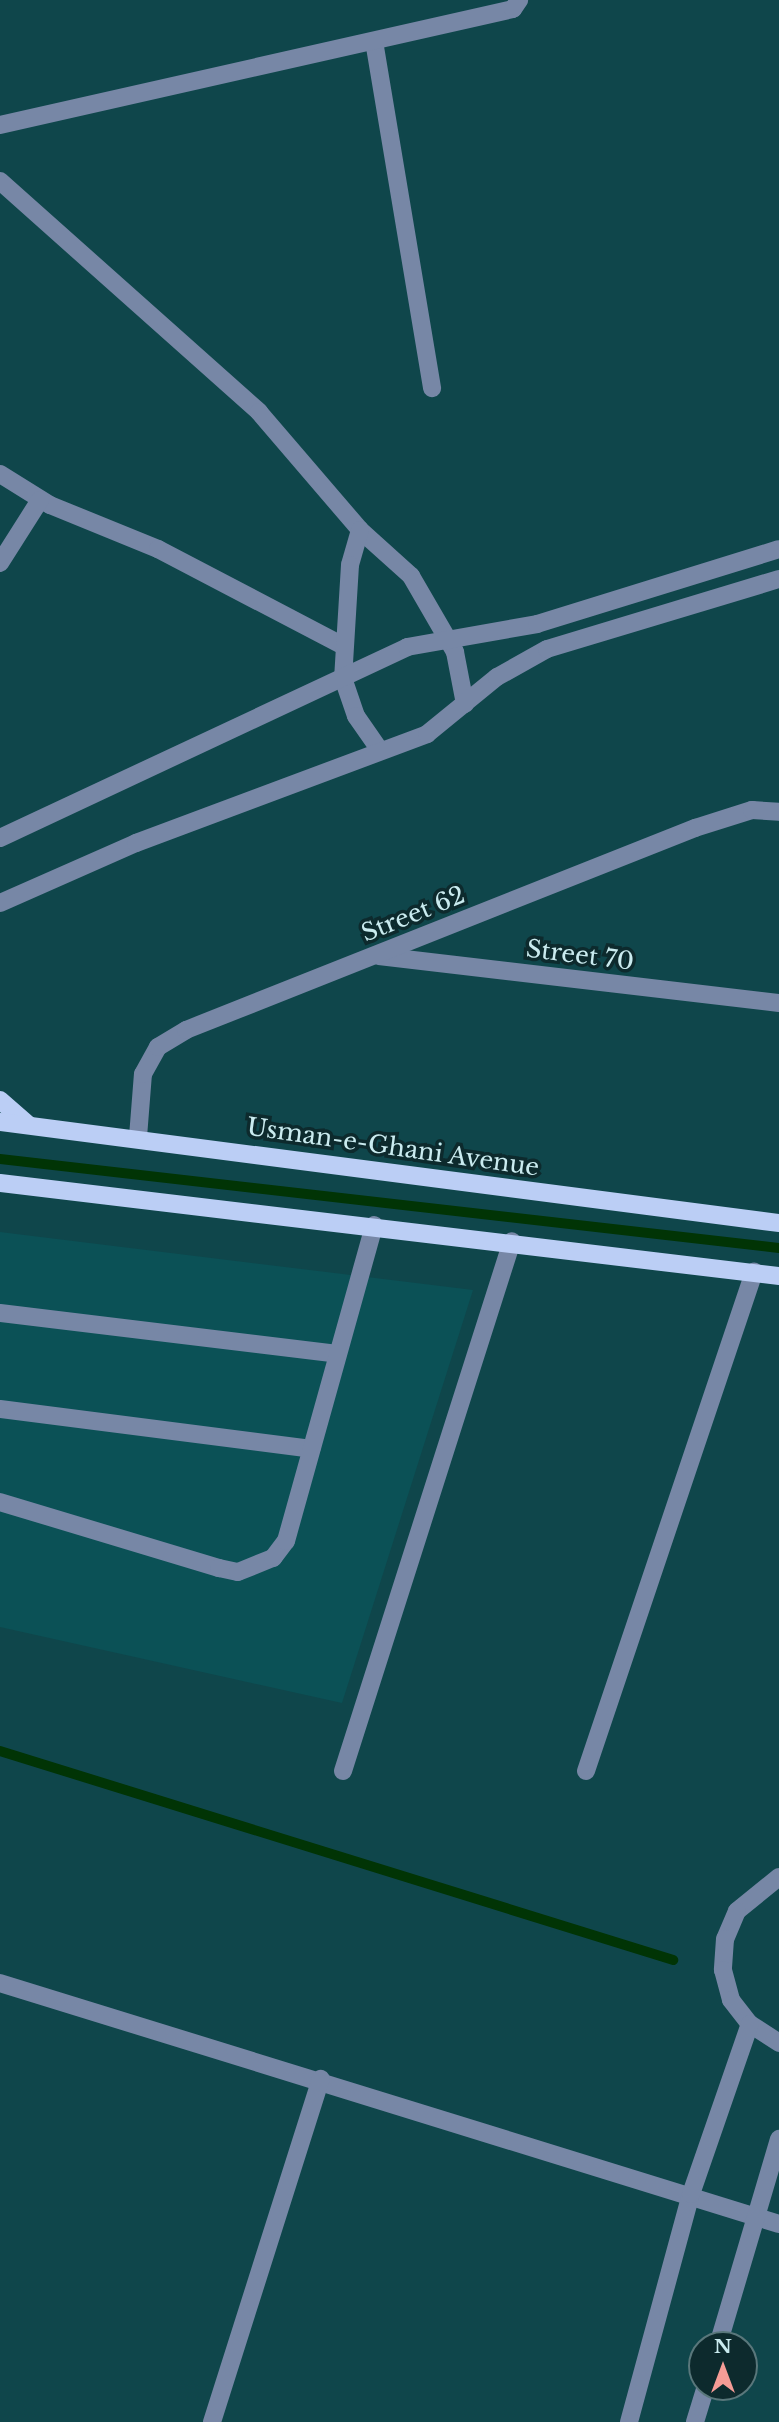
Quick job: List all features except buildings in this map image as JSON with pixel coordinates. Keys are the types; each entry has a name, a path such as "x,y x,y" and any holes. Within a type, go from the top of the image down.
{"main road":[{"path":"0,1100 30,1125"},
{"name":"Usman-e-Ghani Avenue","path":"0,1122 138,1137 779,1223"},
{"path":"0,1183 512,1241 779,1276"}],"street":[{"path":"0,125 513,9 519,0"},
{"path":"374,41 432,388"},
{"path":"0,181 259,412 360,530 411,576 448,637 463,678 465,704"},
{"path":"0,474 40,500 158,549 342,645"},
{"path":"0,563 40,500"},
{"path":"360,530 342,645 343,678 356,716 379,749"},
{"path":"0,838 407,647 448,637 537,624 779,548"},
{"path":"0,903 379,749 426,734 465,704 547,649 779,579"},
{"name":"Street 62","path":"138,1137 143,1074 158,1047 274,991 375,956 695,828 752,810 779,812"},
{"name":"Street 70","path":"375,956 779,1003"},
{"path":"0,1502 238,1572 273,1558 286,1541 374,1225"},
{"path":"343,1771 512,1241"},
{"path":"586,1771 754,1272"},
{"path":"0,1313 338,1354"},
{"path":"0,1409 311,1449"},
{"path":"779,1877 737,1911 725,1939 726,1980 750,2024 779,2043"},
{"path":"0,1983 321,2079 779,2224"},
{"path":"629,2422 691,2194 750,2024"},
{"path":"212,2422 321,2079"},
{"path":"722,2331 779,2139"},
{"path":"695,2422 702,2401"}],"shaded area":[{"path":"0,1232 473,1290 342,1703 0,1627"}],"waterway":[{"path":"0,1159 779,1248"},
{"path":"0,1751 673,1960"}]}
